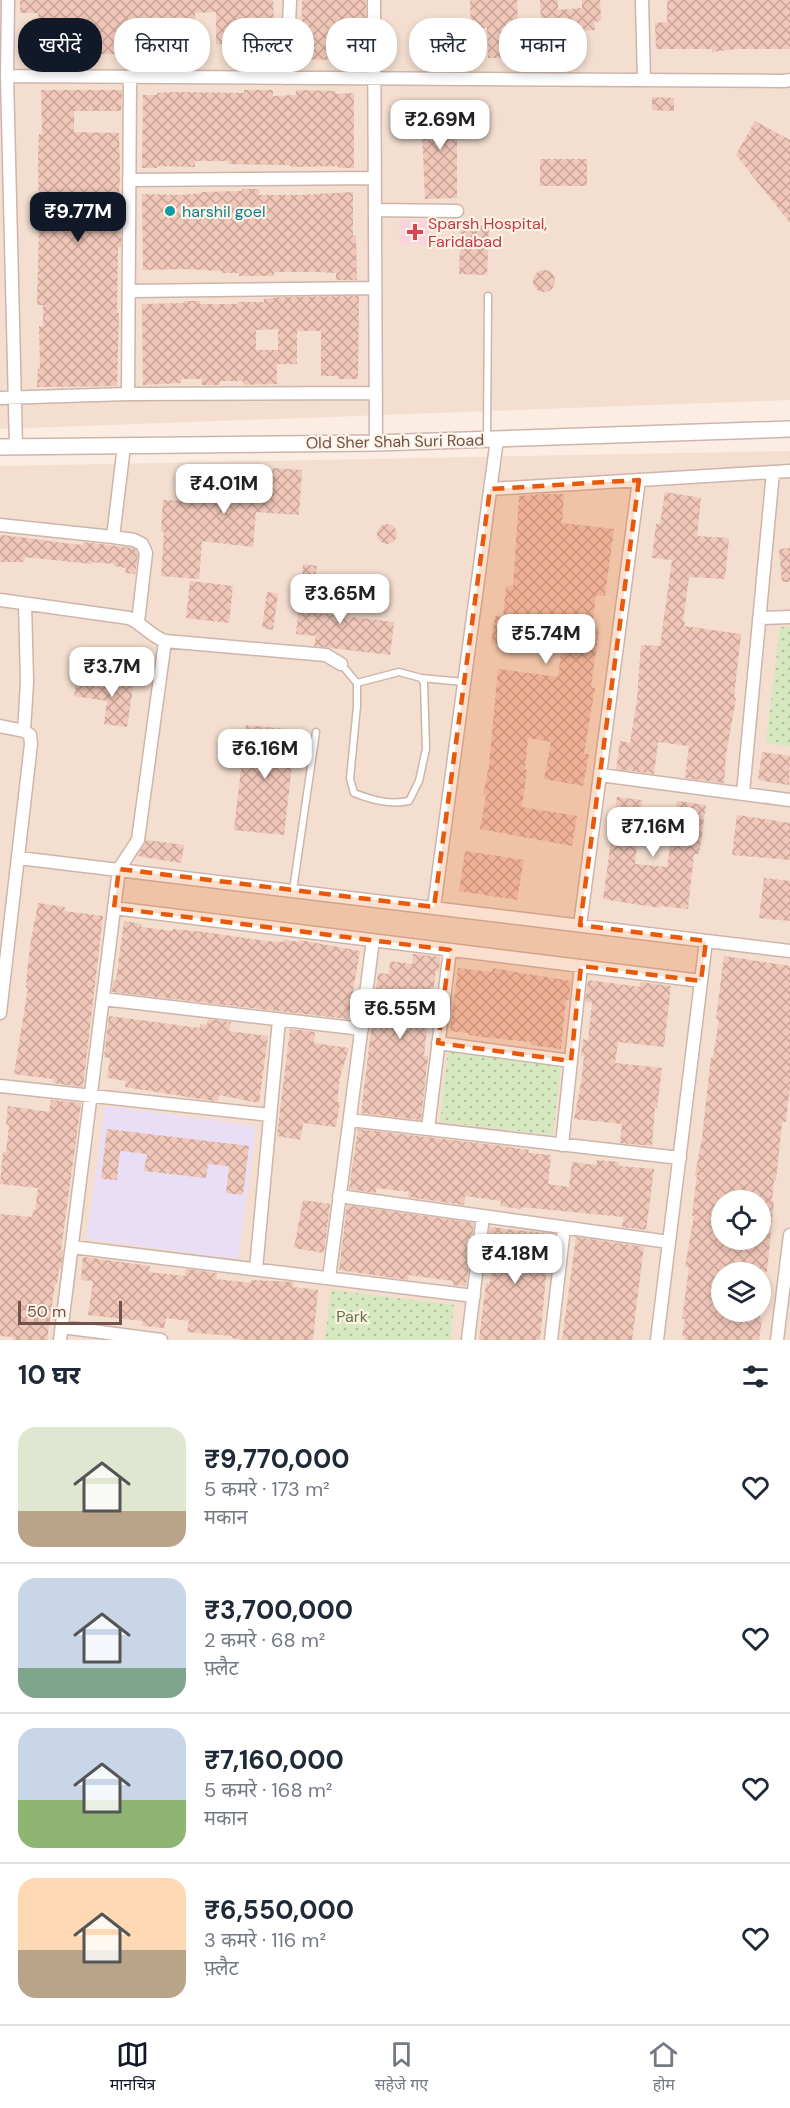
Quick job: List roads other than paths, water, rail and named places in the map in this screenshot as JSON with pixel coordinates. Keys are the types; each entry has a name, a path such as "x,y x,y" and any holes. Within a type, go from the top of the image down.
{"street":[{"path":"8,0 6,290 15,398 16,447"},
{"path":"286,78 290,0"},
{"path":"374,0 376,443"},
{"path":"642,0 644,80"},
{"path":"7,76 790,80"},
{"path":"128,394 130,77"},
{"path":"129,180 375,178"},
{"path":"375,210 458,211"},
{"path":"129,291 375,288"},
{"path":"0,398 128,394 376,393"},
{"name":"Old Sher Shah Suri Road","path":"0,447 376,443 790,429"},
{"path":"434,907 490,489 492,439"},
{"path":"113,537 124,446"},
{"path":"490,489 790,471"},
{"path":"743,794 773,472"},
{"path":"580,925 639,480"},
{"path":"0,525 113,537 134,540 142,544 146,553 138,622"},
{"path":"0,600 129,618 138,622 148,633 165,641 326,656 341,664"},
{"path":"24,731 27,682 25,604"},
{"path":"759,618 790,617"},
{"path":"60,1340 119,869 138,840 165,641"},
{"path":"0,726 24,731 30,735 31,744 0,1013"},
{"path":"600,775 790,800"},
{"path":"19,858 790,951"},
{"path":"114,908 701,981"},
{"path":"328,1278 373,940"},
{"path":"657,1340 706,941"},
{"path":"428,1129 450,950"},
{"path":"562,1144 581,966"},
{"path":"103,999 362,1029"},
{"path":"256,1269 279,1020"},
{"path":"438,1043 571,1061"},
{"path":"0,1086 270,1115"},
{"path":"350,1120 680,1158"},
{"path":"339,1196 669,1242"},
{"path":"468,1340 483,1216"},
{"path":"551,1340 564,1228"},
{"path":"777,1340 790,1235"},
{"path":"72,1247 474,1296"},
{"path":"62,1327 161,1340"}],"lane":[{"path":"488,296 492,439"},
{"path":"341,664 357,683 350,779 354,794 396,804 408,801 419,781 426,749 424,683 421,678"},
{"path":"357,683 399,672 421,678 464,682"},
{"path":"293,890 316,732"}],"place":[{"name":"harshil goel","path":"170,211"},
{"name":"Sparsh Hospital, Faridabad","path":"415,232"}],"park label":[{"name":"Park","path":"352,1316"}]}
